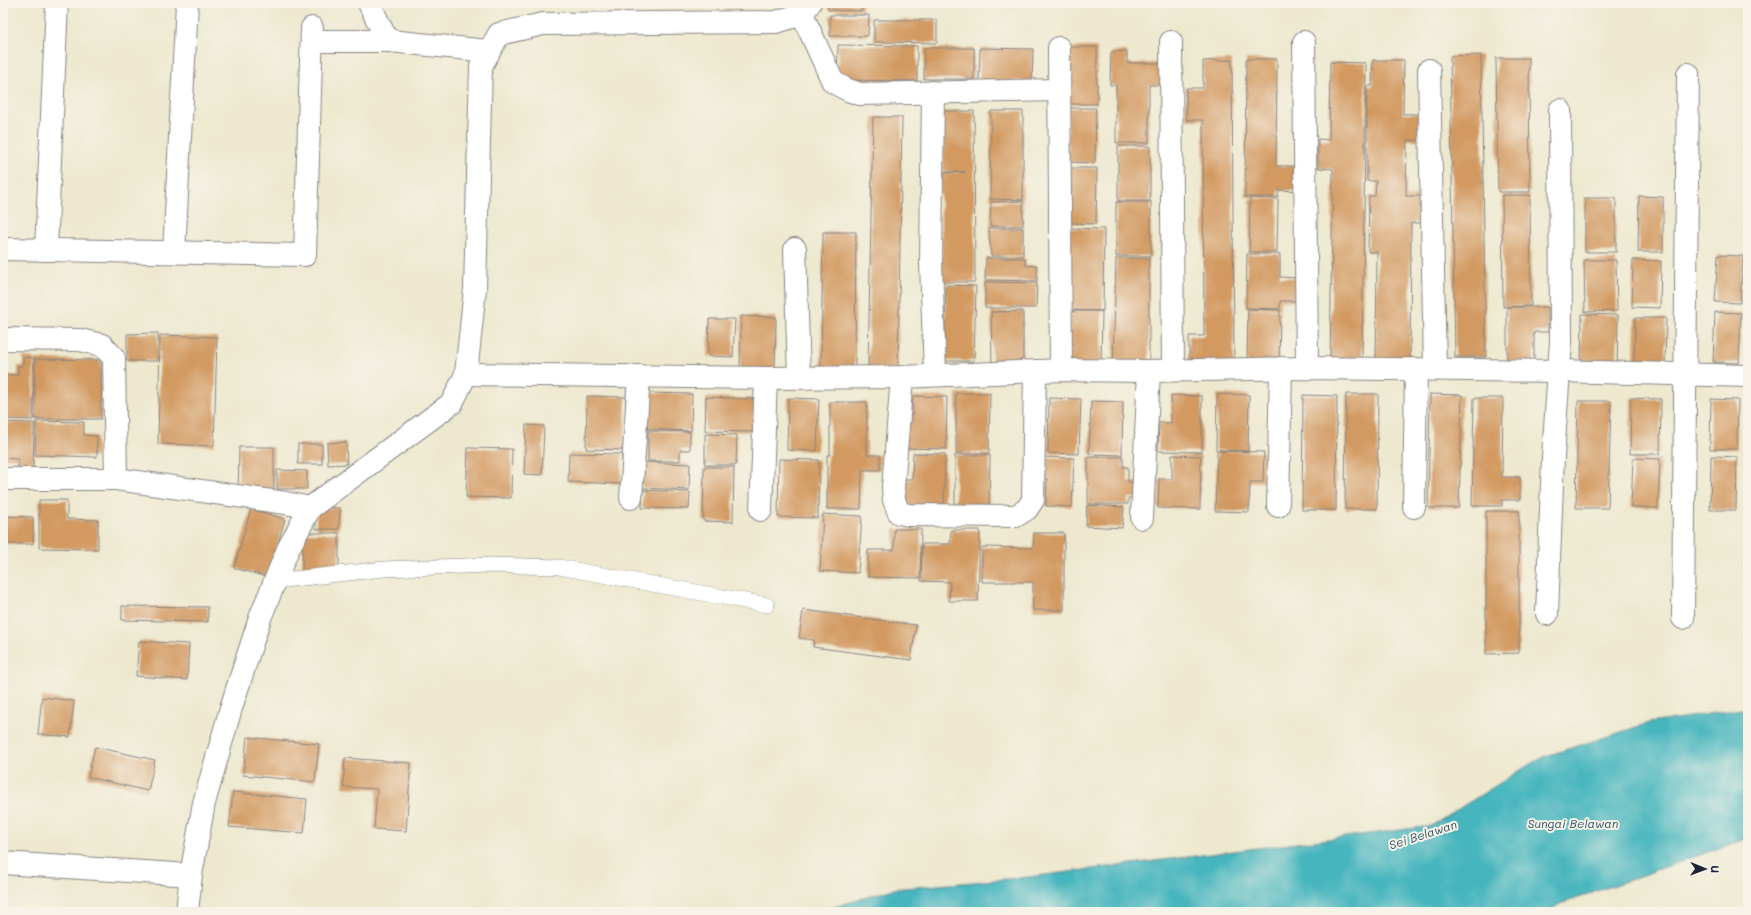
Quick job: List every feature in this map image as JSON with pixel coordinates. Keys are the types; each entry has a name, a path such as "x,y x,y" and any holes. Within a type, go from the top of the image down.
{"street":[{"path":"46,250 57,3"},
{"path":"174,252 187,3"},
{"path":"369,3 384,34 390,41"},
{"path":"187,912 191,875 204,803 231,708 260,618 288,549 310,508 452,403 466,374 475,289 481,66 488,51 499,34 543,24 776,22 806,8 833,82 860,94 1058,90"},
{"path":"3,249 305,255 312,34 488,51"},
{"path":"1171,42 1174,370"},
{"path":"1304,42 1306,368"},
{"path":"1059,48 1058,90 1061,370"},
{"path":"1414,507 1425,369 1429,70"},
{"path":"1683,618 1684,373 1688,74"},
{"path":"933,92 931,263 934,374"},
{"path":"1547,614 1558,370 1561,341 1560,110"},
{"path":"795,249 799,377"},
{"path":"3,339 80,340 102,345 114,358 116,479"},
{"path":"1278,506 1281,368"},
{"path":"466,374 766,378 902,377 934,374 1061,370 1149,371 1306,368 1558,370 1748,376"},
{"path":"902,377 893,488 894,500 899,513 909,516 1016,516 1027,509 1033,500 1035,371"},
{"path":"1142,518 1149,371"},
{"path":"631,498 639,376"},
{"path":"761,510 766,378"},
{"path":"3,478 116,479 286,503 310,508"},
{"path":"3,863 191,875"}],"lane":[{"path":"275,581 384,569 490,565 559,567 767,605"}],"water":[{"name":"Sungai Belawan","path":"1748,708 1748,838 1569,901 1545,912 818,912 893,889 1029,877 1431,826 1540,758 1649,723"}],"building":[{"path":"828,3 863,3 862,11 828,10"},
{"path":"830,15 869,15 868,36 830,36"},
{"path":"874,20 937,20 937,43 874,42"},
{"path":"838,45 917,46 917,81 837,80"},
{"path":"1069,47 1097,47 1097,104 1069,104"},
{"path":"924,48 974,48 974,79 924,79"},
{"path":"980,48 1033,49 1032,81 979,81"},
{"path":"1127,51 1127,63 1165,63 1165,85 1149,85 1149,143 1116,143 1116,85 1110,85 1111,52"},
{"path":"1481,55 1486,357 1455,357 1450,56"},
{"path":"1496,58 1529,58 1530,192 1498,192"},
{"path":"1246,59 1277,59 1276,166 1297,166 1297,191 1278,190 1278,197 1245,197"},
{"path":"1232,60 1234,364 1189,365 1189,336 1204,336 1203,120 1186,120 1186,88 1203,88 1203,61"},
{"path":"1373,60 1404,60 1403,114 1419,114 1419,140 1407,140 1406,196 1421,196 1421,223 1411,223 1410,362 1376,362 1377,252 1368,252 1369,196 1375,196 1376,181 1367,181 1367,86 1372,86"},
{"path":"1330,62 1366,63 1362,364 1330,364 1333,169 1318,168 1318,139 1329,140"},
{"path":"1068,108 1096,108 1095,163 1068,162"},
{"path":"943,111 974,111 975,282 942,282 940,173 965,172 943,172"},
{"path":"991,111 1023,111 1023,200 990,199"},
{"path":"873,117 902,117 898,369 868,369"},
{"path":"1118,146 1150,146 1150,201 1118,201"},
{"path":"1069,168 1097,168 1096,224 1068,223"},
{"path":"1502,195 1530,195 1531,306 1503,307"},
{"path":"1639,196 1663,197 1663,252 1638,252"},
{"path":"1250,198 1278,199 1277,252 1249,252"},
{"path":"1585,198 1616,198 1616,252 1585,252"},
{"path":"1023,201 1023,226 990,226 991,202"},
{"path":"1116,202 1151,202 1151,256 1116,256"},
{"path":"989,228 1023,228 1023,256 991,256"},
{"path":"1070,228 1104,229 1103,311 1070,310"},
{"path":"823,232 856,232 855,369 821,369"},
{"path":"1247,254 1280,254 1280,277 1297,278 1297,301 1280,301 1280,309 1246,308"},
{"path":"1718,255 1743,256 1740,303 1715,302"},
{"path":"986,258 1025,258 1026,266 1037,265 1037,281 985,280"},
{"path":"1116,258 1149,258 1149,367 1113,366"},
{"path":"1584,260 1616,260 1617,311 1585,312"},
{"path":"1633,260 1661,261 1660,308 1632,307"},
{"path":"985,282 1037,283 1036,308 985,308"},
{"path":"946,285 976,286 974,361 944,361"},
{"path":"1507,307 1548,307 1548,332 1534,332 1534,362 1507,362"},
{"path":"1248,309 1280,310 1279,367 1247,366"},
{"path":"1023,311 1023,365 992,365 991,312"},
{"path":"1070,311 1102,311 1101,367 1069,367"},
{"path":"1715,312 1741,313 1739,363 1713,362"},
{"path":"1582,314 1618,315 1617,372 1581,370"},
{"path":"741,316 776,317 775,370 740,369"},
{"path":"1635,318 1666,318 1665,370 1634,370"},
{"path":"709,319 735,319 733,357 708,356"},
{"path":"158,333 158,361 127,361 127,334"},
{"path":"160,335 217,337 214,446 158,444"},
{"path":"23,357 34,358 33,420 3,419 3,375 18,375 18,366 23,366"},
{"path":"35,359 101,360 101,419 35,419"},
{"path":"648,393 692,394 691,431 647,429"},
{"path":"956,393 990,393 989,453 956,453"},
{"path":"1217,394 1249,395 1248,451 1216,450"},
{"path":"1346,394 1378,394 1377,509 1345,509"},
{"path":"1430,394 1462,395 1459,508 1428,508"},
{"path":"1171,395 1202,396 1202,452 1158,451 1159,422 1171,423"},
{"path":"1303,395 1337,396 1336,510 1302,510"},
{"path":"587,396 626,397 625,450 586,449"},
{"path":"913,396 947,397 946,449 900,448 901,422 912,423"},
{"path":"706,397 755,399 754,432 705,431"},
{"path":"788,398 819,399 817,451 787,450"},
{"path":"1049,398 1081,399 1079,454 1048,453"},
{"path":"1474,398 1503,398 1502,477 1520,477 1520,500 1502,500 1502,506 1472,506"},
{"path":"1631,398 1661,399 1660,454 1630,454"},
{"path":"1711,399 1738,400 1737,449 1710,449"},
{"path":"1091,401 1123,402 1122,455 1089,454"},
{"path":"1578,401 1611,401 1608,508 1576,508"},
{"path":"830,402 867,402 867,455 880,455 880,470 862,470 861,509 827,509 827,455 830,455"},
{"path":"36,421 84,422 84,435 97,436 97,457 35,455"},
{"path":"3,422 34,423 33,473 18,473 18,459 3,458"},
{"path":"526,425 544,426 542,475 524,474"},
{"path":"648,431 690,432 690,450 680,450 680,461 648,461"},
{"path":"705,434 737,435 736,465 705,465"},
{"path":"346,442 347,464 328,465 327,443"},
{"path":"298,444 322,444 322,464 298,464"},
{"path":"239,447 274,447 274,496 238,496"},
{"path":"468,448 512,449 511,498 466,497"},
{"path":"1217,451 1264,452 1263,482 1250,482 1249,512 1215,511"},
{"path":"569,453 622,454 621,484 568,482"},
{"path":"913,453 945,454 944,507 899,507 899,479 912,479"},
{"path":"955,455 990,455 989,507 955,507"},
{"path":"1172,455 1201,456 1200,509 1158,508 1159,479 1172,479"},
{"path":"1711,456 1737,457 1736,510 1710,510"},
{"path":"1039,457 1074,458 1072,507 1046,506 1047,479 1039,479"},
{"path":"1088,457 1123,457 1123,467 1128,467 1128,482 1140,482 1139,498 1128,498 1128,504 1088,504"},
{"path":"1633,458 1660,459 1658,508 1631,507"},
{"path":"779,459 819,460 818,518 778,517"},
{"path":"643,462 690,464 689,490 642,488"},
{"path":"704,467 734,467 733,522 703,521"},
{"path":"277,470 307,471 307,489 277,489"},
{"path":"643,490 690,492 689,509 642,508"},
{"path":"39,500 67,500 67,519 98,520 98,549 39,548"},
{"path":"1087,505 1124,507 1122,528 1086,526"},
{"path":"316,507 340,508 339,529 316,529"},
{"path":"251,509 285,519 268,577 234,568"},
{"path":"1486,511 1519,511 1519,653 1486,654"},
{"path":"823,514 862,516 858,573 820,571"},
{"path":"3,516 33,517 33,544 3,544"},
{"path":"894,529 921,529 920,578 868,577 868,550 894,550"},
{"path":"951,530 980,530 978,601 949,601 950,582 921,581 922,544 950,544"},
{"path":"303,533 339,533 339,571 302,571"},
{"path":"1034,533 1064,533 1064,610 1033,610 1033,582 982,582 982,547 1033,548"},
{"path":"122,606 208,607 208,622 122,620"},
{"path":"803,610 916,625 911,660 813,647 814,640 799,638"},
{"path":"139,641 189,644 187,680 136,676"},
{"path":"42,697 74,701 70,737 38,734"},
{"path":"247,737 319,744 315,782 243,775"},
{"path":"95,747 155,760 148,791 88,777"},
{"path":"345,758 411,763 406,831 374,829 377,789 343,787"},
{"path":"233,792 307,799 304,833 229,827"}],"water label":[{"name":"Sei Belawan","path":"1423,835"}]}
